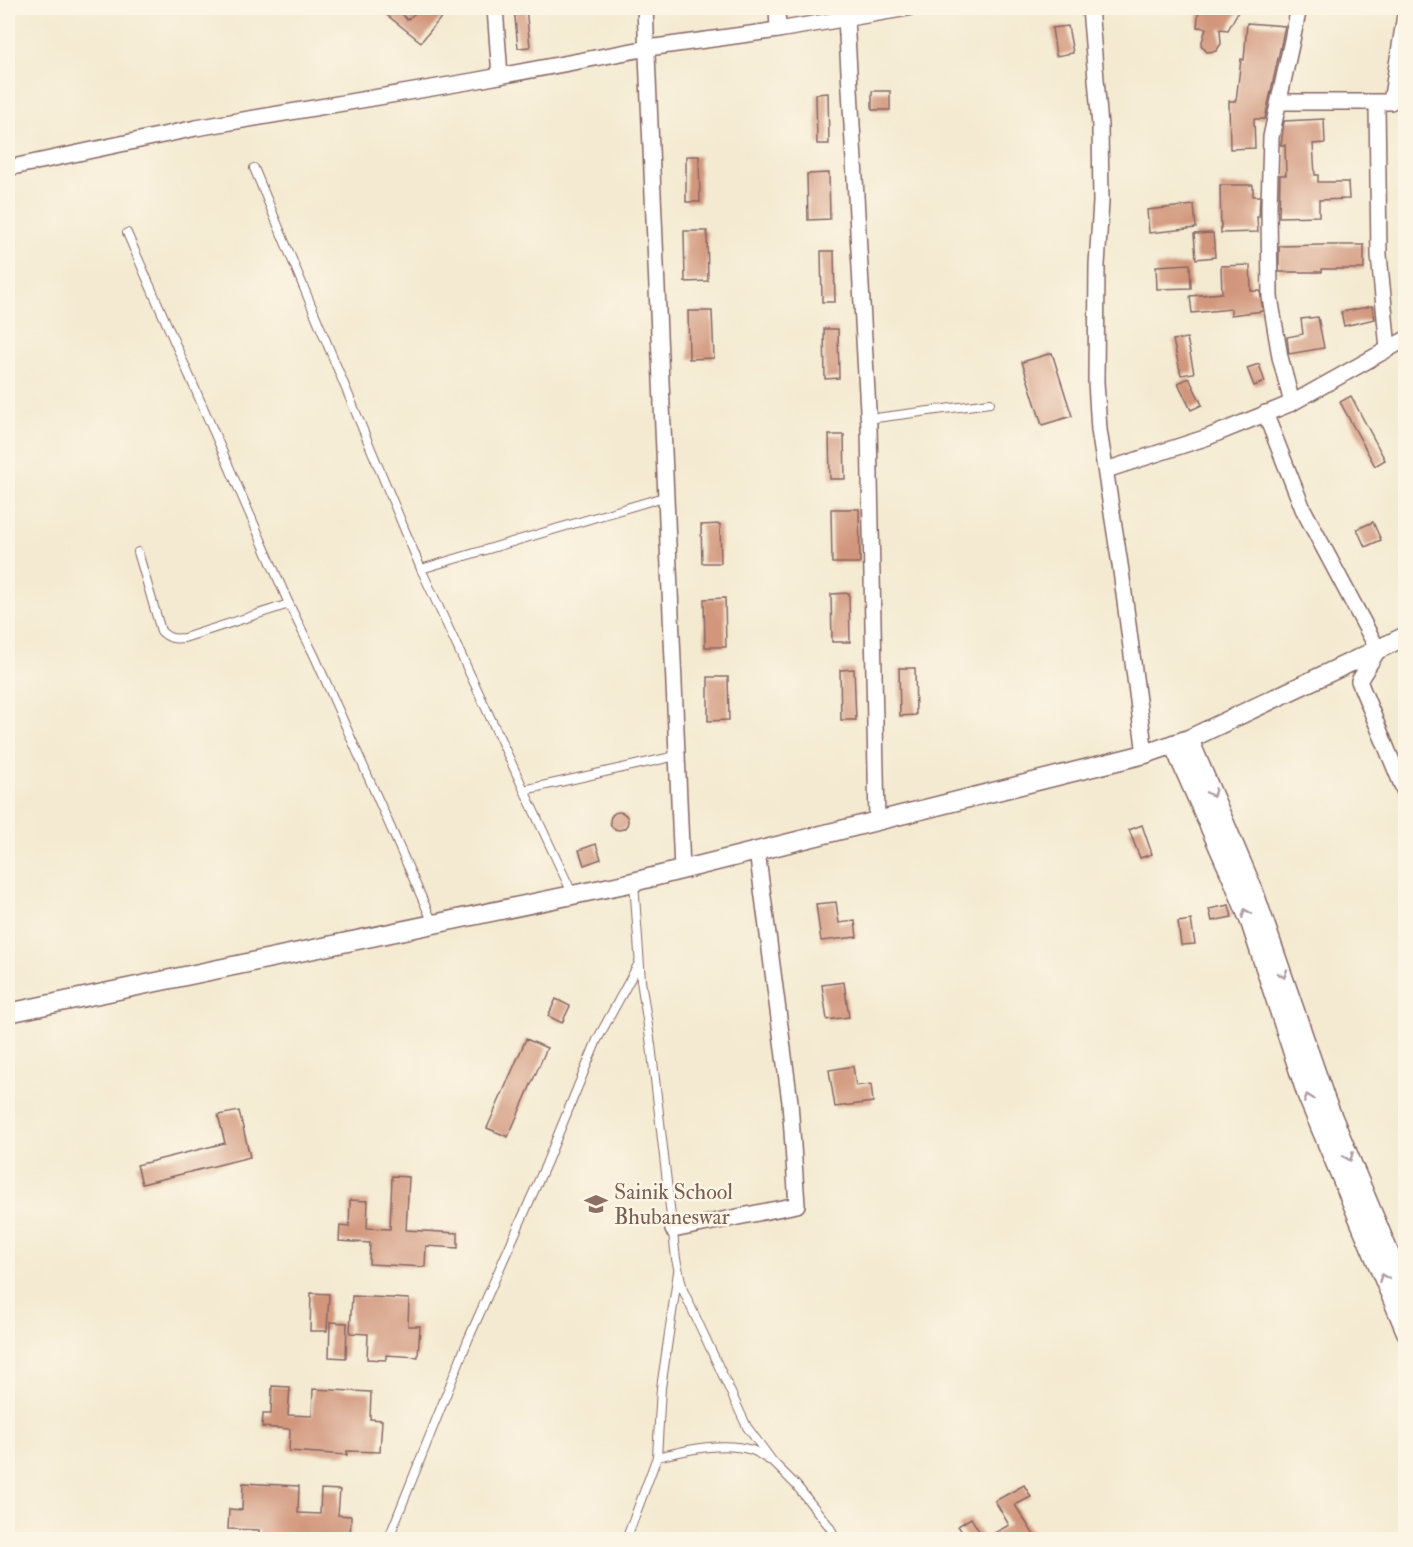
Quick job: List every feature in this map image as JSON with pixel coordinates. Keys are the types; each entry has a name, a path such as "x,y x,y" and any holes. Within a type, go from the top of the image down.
{"street":[{"path":"495,8 500,75"},
{"path":"645,8 682,870"},
{"path":"777,8 778,30"},
{"path":"8,168 196,128 648,48 778,30 908,8"},
{"path":"1090,8 1100,126 1101,202 1097,265 1096,382 1099,430 1145,754"},
{"path":"1292,403 1280,357 1270,297 1269,207 1272,137 1299,8"},
{"path":"1388,349 1379,255 1391,103 1406,9"},
{"path":"846,18 868,418 877,821"},
{"path":"1280,102 1391,103"},
{"path":"1106,470 1208,437 1292,403 1406,339"},
{"path":"1265,413 1303,509 1396,643"},
{"path":"10,1012 634,882 1145,754 1181,742 1396,643"},
{"path":"1396,643 1359,681 1406,795"},
{"path":"1181,742 1253,890 1326,1101 1406,1293"},
{"path":"1181,742 1242,901 1307,1096 1406,1332"},
{"path":"673,1230 797,1205 790,1102 757,851"}],"lane":[{"path":"254,168 421,569 573,895"},
{"path":"127,233 288,604 315,657 433,924"},
{"path":"868,418 990,403"},
{"path":"421,569 667,496"},
{"path":"138,552 161,631 173,639 184,638 288,604"},
{"path":"524,790 676,756"},
{"path":"634,882 639,962 678,1268 683,1290 747,1427 773,1462 829,1526 837,1539"},
{"path":"388,1539 468,1340 546,1164 597,1040 639,962"},
{"path":"8,991 10,1012"},
{"path":"626,1539 657,1456 661,1388 678,1268"},
{"path":"657,1456 718,1446 752,1450 773,1462"}],"building":[{"path":"378,8 397,8 407,20 421,8 449,8 421,42"},
{"path":"514,8 526,8 530,47 518,48"},
{"path":"1199,8 1240,8 1228,30 1220,29 1221,44 1216,51 1207,52 1201,45 1206,28 1197,27"},
{"path":"1247,23 1285,26 1265,119 1254,119 1255,148 1230,149 1229,101 1236,101 1241,59 1244,60"},
{"path":"1068,26 1073,53 1056,56 1052,28"},
{"path":"872,91 890,91 890,110 872,110"},
{"path":"828,93 829,144 817,144 816,94"},
{"path":"1324,119 1325,143 1313,144 1315,175 1318,175 1318,182 1348,182 1349,199 1319,200 1319,216 1279,217 1280,175 1286,175 1285,145 1281,145 1284,121"},
{"path":"686,156 699,156 700,202 686,202"},
{"path":"829,173 830,219 808,220 807,174"},
{"path":"1220,185 1253,185 1253,196 1260,196 1259,217 1257,217 1258,232 1221,233"},
{"path":"1194,205 1196,228 1149,233 1147,210"},
{"path":"684,231 707,231 708,281 685,282"},
{"path":"1213,233 1215,257 1196,259 1194,234"},
{"path":"1364,245 1364,269 1279,272 1279,246"},
{"path":"821,251 834,251 835,302 822,302"},
{"path":"1190,264 1191,288 1157,289 1156,266"},
{"path":"1250,265 1251,291 1260,291 1263,311 1231,315 1231,309 1192,313 1190,296 1222,293 1221,266"},
{"path":"1372,306 1375,319 1344,326 1341,312"},
{"path":"688,311 712,311 714,358 689,359"},
{"path":"1318,317 1324,348 1289,354 1287,337 1303,334 1301,319"},
{"path":"824,329 838,329 839,378 825,379"},
{"path":"1187,338 1194,373 1181,375 1173,340"},
{"path":"1052,353 1072,416 1042,425 1022,362"},
{"path":"1259,364 1265,382 1254,386 1247,368"},
{"path":"1189,378 1202,405 1191,410 1178,383"},
{"path":"1351,396 1385,460 1375,466 1340,402"},
{"path":"829,435 844,435 845,479 830,479"},
{"path":"831,509 859,509 860,563 832,563"},
{"path":"1373,522 1381,540 1365,547 1357,529"},
{"path":"720,524 721,563 702,563 701,525"},
{"path":"849,593 850,642 832,642 831,594"},
{"path":"725,598 726,647 705,647 704,599"},
{"path":"899,668 915,668 916,715 900,716"},
{"path":"854,669 856,720 841,720 840,670"},
{"path":"708,677 728,677 729,720 708,721"},
{"path":"619,812 625,815 628,821 625,827 619,830 613,827 610,821 613,815"},
{"path":"1142,825 1152,854 1140,858 1129,830"},
{"path":"596,844 601,859 584,865 579,850"},
{"path":"836,902 839,923 855,921 857,937 821,941 816,904"},
{"path":"1229,905 1232,917 1212,921 1209,909"},
{"path":"1191,920 1195,944 1181,945 1178,922"},
{"path":"844,982 849,1017 827,1020 822,985"},
{"path":"556,999 570,1006 562,1023 548,1016"},
{"path":"526,1039 547,1048 508,1137 487,1128"},
{"path":"853,1066 856,1086 871,1084 873,1102 835,1107 829,1070"},
{"path":"239,1111 250,1157 142,1184 137,1165 225,1143 218,1115"},
{"path":"392,1176 409,1177 406,1230 458,1233 458,1248 426,1246 425,1267 369,1264 370,1243 339,1241 340,1226 349,1227 350,1200 368,1201 367,1228 390,1229"},
{"path":"311,1293 329,1294 327,1331 310,1331"},
{"path":"352,1296 409,1299 408,1326 420,1326 418,1357 386,1355 386,1360 367,1359 368,1334 350,1333"},
{"path":"330,1322 347,1323 346,1358 329,1357"},
{"path":"272,1386 290,1387 288,1415 312,1416 313,1389 371,1392 370,1419 382,1420 380,1452 347,1451 347,1455 289,1451 290,1429 262,1427 263,1414 271,1414"},
{"path":"243,1483 299,1486 298,1513 320,1514 321,1489 340,1490 338,1515 351,1516 350,1539 259,1539 259,1530 228,1529 229,1509 242,1510"},
{"path":"1024,1485 1031,1497 1015,1505 1034,1535 1027,1539 984,1539 1009,1525 995,1501"},
{"path":"971,1518 984,1539 967,1539 958,1526"}],"place":[{"name":"Sainik School Bhubaneswar","path":"596,1204"}]}
